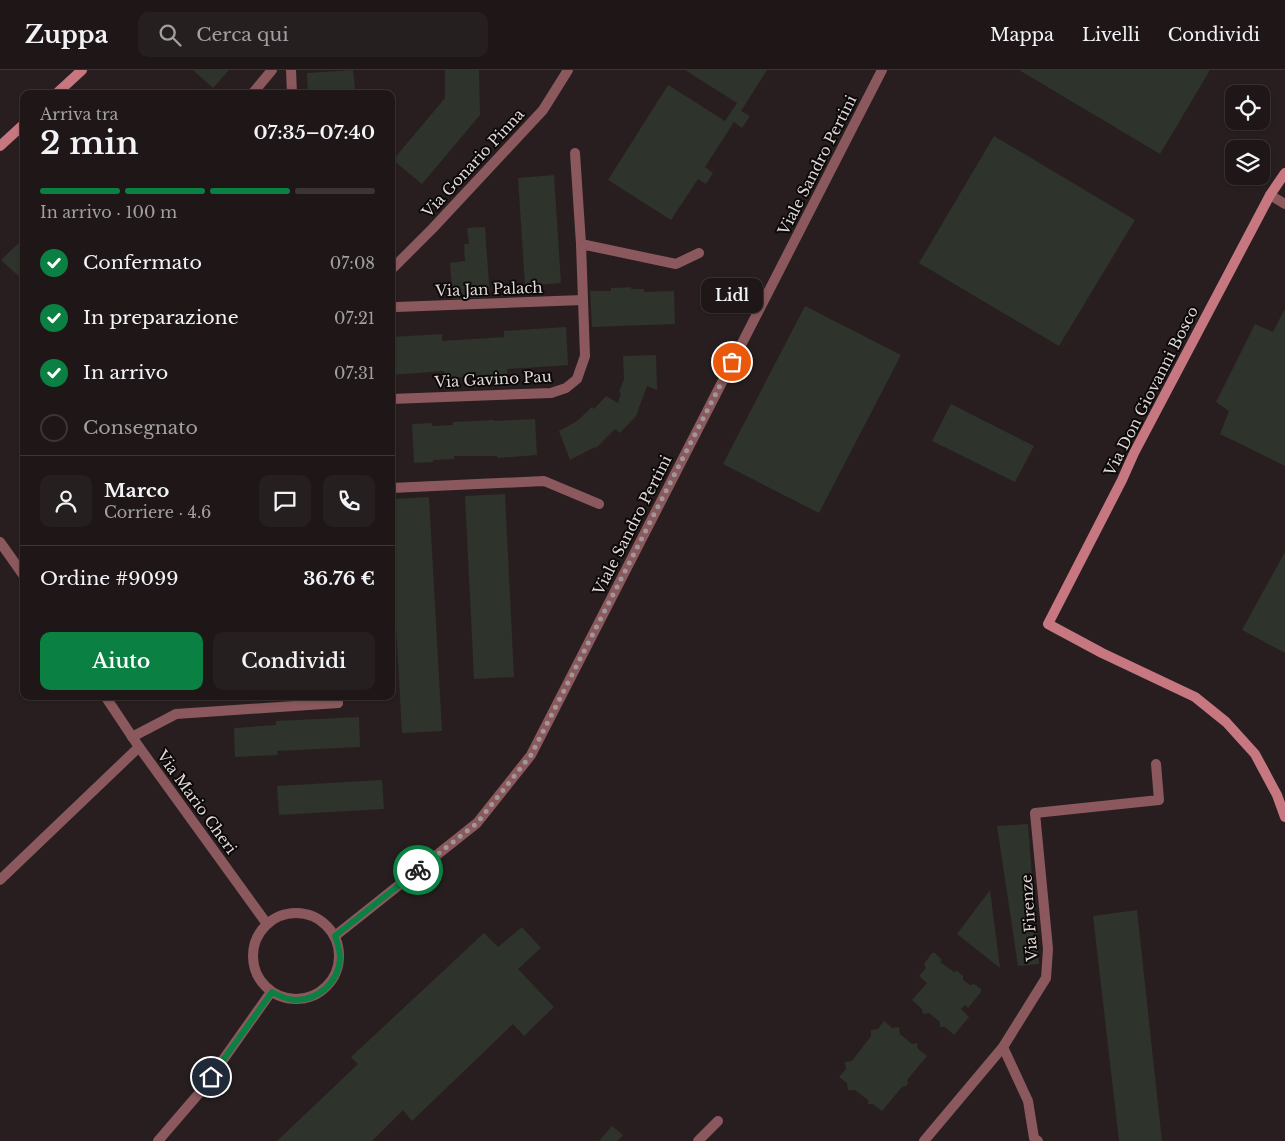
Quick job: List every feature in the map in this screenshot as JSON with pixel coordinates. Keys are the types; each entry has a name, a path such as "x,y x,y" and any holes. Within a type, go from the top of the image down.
{"main road":[{"path":"60,90 82,70"},
{"path":"0,146 20,128"},
{"name":"Via Don Giovanni Bosco","path":"1285,173 1270,195 1134,453 1048,624 1102,653 1195,697 1226,722 1255,754 1277,795 1285,817"}],"street":[{"path":"255,90 272,70"},
{"path":"291,70 292,90"},
{"name":"Via Gonario Pinna","path":"395,266 544,110 568,70"},
{"name":"Viale Sandro Pertini","path":"335,936 477,823 531,755 882,70"},
{"name":"Via Gavino Pau","path":"395,399 551,393 566,388 577,378 585,356 581,244 575,153"},
{"path":"1270,195 1285,204"},
{"path":"581,244 676,264 699,253"},
{"name":"Via Jan Palach","path":"396,307 583,300"},
{"path":"395,488 544,481 599,504"},
{"path":"0,542 20,570"},
{"name":"Via Mario Cheri","path":"108,700 132,738 267,924"},
{"path":"132,738 176,714 337,700"},
{"path":"0,880 139,747"},
{"name":"Via Firenze","path":"924,1141 1003,1047 1046,978 1048,949 1036,813 1159,800 1156,764"},
{"path":"287,914 304,914 320,919 335,936 340,958 338,970 325,989 316,995 305,999 293,1000 282,997 272,992 258,978 254,969 253,959 256,940 267,924 276,918 287,914"},
{"path":"158,1141 201,1091 272,992"},
{"path":"1003,1047 1028,1101 1034,1138 1038,1141"},
{"path":"698,1141 718,1121"}],"building":[{"path":"193,70 229,70 213,88"},
{"path":"353,70 355,89 308,90 307,73"},
{"path":"445,70 479,70 480,115 422,184 395,162 395,158 445,98"},
{"path":"685,70 767,70 741,111 750,116 742,128 734,122 705,167 713,173 706,184 698,179 671,220 608,180 668,85 725,121 737,103"},
{"path":"1019,70 1210,70 1160,154"},
{"path":"994,136 1135,220 1059,346 919,263"},
{"path":"554,175 561,283 525,286 518,178"},
{"path":"485,227 490,297 453,299 450,263 465,261 464,244 469,244 467,228"},
{"path":"20,242 20,277 1,260"},
{"path":"631,287 631,289 644,289 644,292 674,291 675,324 592,327 590,291 611,291 611,288"},
{"path":"805,306 901,355 819,513 723,464"},
{"path":"1284,310 1285,466 1220,434 1229,411 1216,402 1255,324 1273,332"},
{"path":"566,327 568,365 507,369 507,375 445,378 444,371 395,375 395,337 442,334 442,341 504,337 504,331"},
{"path":"656,355 657,390 647,386 636,416 620,433 615,429 596,448 570,460 559,431 577,421 592,407 594,409 606,396 618,403 621,393 619,392 624,379 623,356"},
{"path":"951,404 1034,446 1015,482 932,441"},
{"path":"535,419 537,455 497,458 497,456 454,456 454,459 414,463 412,424 432,423 432,426 453,425 453,422"},
{"path":"505,494 514,677 474,679 465,496"},
{"path":"429,497 442,731 402,733 395,607 395,499"},
{"path":"1285,552 1285,653 1242,630"},
{"path":"359,717 360,747 277,751 278,755 235,757 234,728 276,725 276,721"},
{"path":"382,780 384,809 279,815 277,786"},
{"path":"1028,824 1039,964 1018,966 997,826"},
{"path":"990,890 1000,968 957,934"},
{"path":"1137,910 1162,1141 1119,1141 1093,916"},
{"path":"522,927 541,948 518,969 554,1007 524,1036 513,1024 412,1121 403,1110 372,1141 277,1141 358,1064 351,1057 484,933 498,947"},
{"path":"932,953 935,953 942,960 940,962 963,976 963,980 981,989 981,992 968,1008 965,1005 961,1009 969,1017 954,1035 945,1027 940,1027 940,1022 929,1013 923,1014 922,1009 912,1000 927,983 919,976 926,968 924,964"},
{"path":"884,1021 892,1028 899,1027 900,1034 912,1044 917,1043 918,1049 927,1056 907,1080 908,1084 902,1087 882,1111 873,1104 868,1104 868,1100 855,1090 848,1090 847,1083 839,1077 846,1069 845,1062 852,1061 871,1036 871,1030 878,1029"},
{"path":"612,1126 623,1135 618,1141 599,1141"}],"way so far":[{"path":"418,870 477,823 531,755 732,362"}],"place":[{"name":"Lidl","path":"732,362"}],"route":[{"path":"211,1077 272,992 293,1000 305,999 325,989 338,970 340,958 335,936 418,870"}]}
